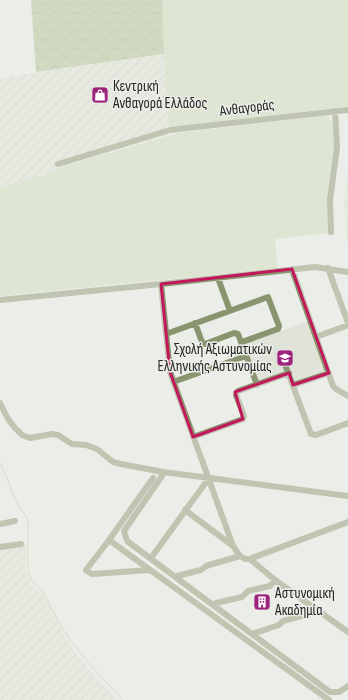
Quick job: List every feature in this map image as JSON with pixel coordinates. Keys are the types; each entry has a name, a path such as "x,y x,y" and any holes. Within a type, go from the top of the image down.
{"street":[{"name":"Ανθαγοράς","path":"58,164 170,130 348,110"},
{"path":"331,232 330,200 337,147 335,111"},
{"path":"0,300 218,278 318,266 348,272"},
{"path":"316,337 348,324 328,268"},
{"path":"292,269 334,388 348,396"},
{"path":"218,278 230,311"},
{"path":"161,284 169,368 173,382 233,546 240,556 245,559 250,559 348,522"},
{"path":"166,334 268,297 279,326 278,329 242,342"},
{"path":"196,323 203,343 236,333 239,335 257,385"},
{"path":"173,382 246,356"},
{"path":"284,362 311,434 316,434 348,423"},
{"path":"193,437 243,419 244,416 236,394 288,373"},
{"path":"293,385 329,373"},
{"path":"0,402 8,419 22,435 30,438 55,434 72,444 86,445 96,449 113,462 163,472 348,496"},
{"path":"163,472 162,476 124,531 127,541 330,692 339,692 348,686"},
{"path":"150,570 92,574 86,570 153,478"},
{"path":"151,558 209,478"},
{"path":"185,510 233,546"},
{"path":"0,524 16,521"},
{"path":"212,531 225,525"},
{"path":"109,540 328,700"},
{"path":"0,547 21,544"},
{"path":"176,577 240,556"},
{"path":"250,559 275,580 348,632"},
{"path":"214,605 216,603 242,597 248,591 270,586 275,580"},
{"path":"252,634 279,625 283,621 312,613 315,609"}],"highlighted area":[{"path":"292,269 329,373 293,385 289,373 235,392 243,419 193,437 170,372 161,284"}],"shaded area":[{"path":"164,54 167,135 61,167 47,174 0,188 0,78"},
{"path":"348,173 348,247 344,203"},
{"name":"Σχολή Αξιωματικών Ελληνικής Αστυνομίας","path":"308,321 327,372 295,384 290,372 258,383 244,344"},
{"path":"27,544 26,573 31,584 44,597 63,634 87,668 118,700 0,700 0,548"}],"green space":[{"path":"31,0 162,0 164,54 36,72"},
{"path":"162,0 348,0 348,107 171,127 167,124"},
{"path":"328,115 332,123 335,141 328,233 275,239 278,268 0,296 0,188 47,174 61,167 178,133"}],"waterway":[{"path":"0,463 15,500 27,518 28,572 31,580 43,592 70,640 91,666 123,700"}],"place":[{"name":"Κεντρική Ανθαγορά Ελλάδος","path":"100,95"},
{"name":"Σχολή Αξιωματικών Ελληνικής Αστυνομίας","path":"285,358"},
{"name":"Αστυνομική Ακαδημία","path":"262,602"}]}
